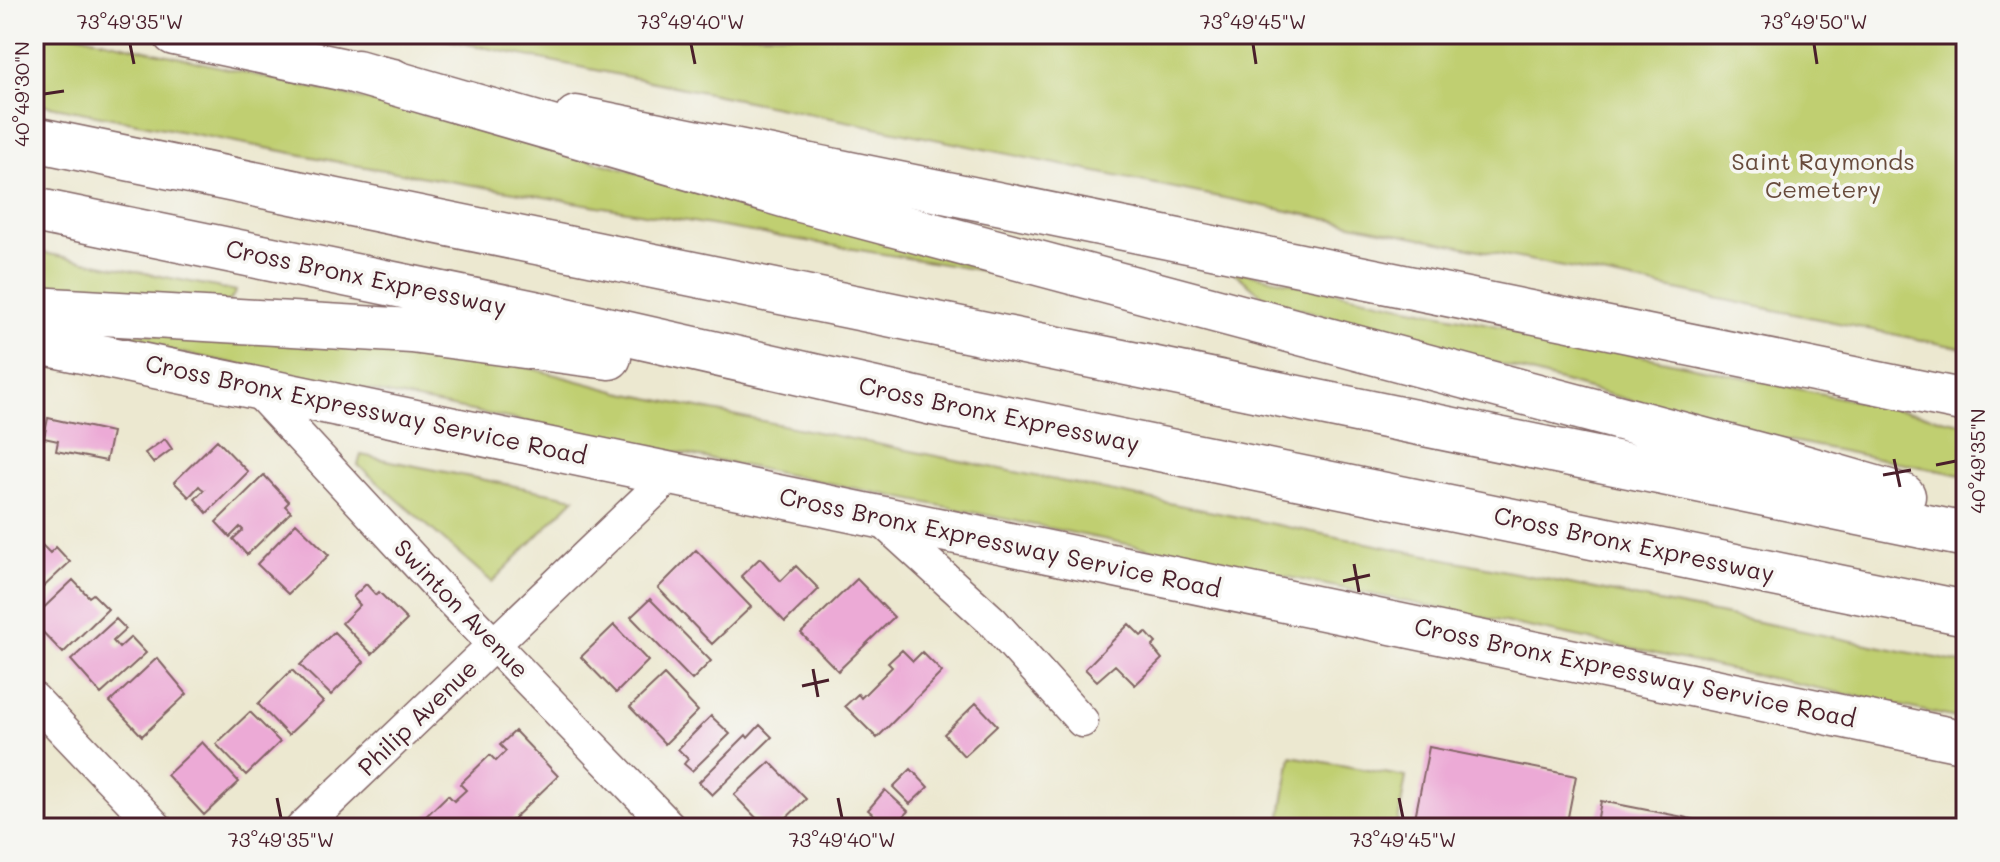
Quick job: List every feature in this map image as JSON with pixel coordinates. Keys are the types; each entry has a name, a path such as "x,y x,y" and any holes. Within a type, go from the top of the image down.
{"highway":[{"path":"357,72 801,200 1766,457 1966,516"},
{"path":"34,139 1966,535"},
{"name":"Cross Bronx Expressway","path":"34,210 544,315 933,403 1966,613"},
{"path":"34,309 452,335 933,403"}],"street":[{"path":"174,34 1966,401"},
{"name":"Cross Bronx Expressway Service Road","path":"34,342 1966,742"},
{"name":"Swinton Avenue","path":"254,387 671,828"},
{"name":"Philip Avenue","path":"302,828 672,474"},
{"path":"879,518 992,621 1082,721"},
{"path":"34,699 157,828"}],"green space":[{"path":"34,34 75,34 397,107 1008,275 354,165 34,103"},
{"name":"Saint Raymonds Cemetery","path":"418,34 1966,34 1966,349"},
{"path":"34,251 236,291 229,302 34,285"},
{"path":"1231,270 1966,424 1966,476 1737,430 1268,300"},
{"path":"128,333 444,345 619,392 1966,664 1966,720 1047,527 126,342"},
{"path":"361,455 575,498 492,582 358,465"},
{"path":"1291,756 1406,777 1397,828 1279,828"}],"building":[{"path":"48,418 112,432 106,461 56,451 58,441 44,438"},
{"path":"165,439 172,449 153,463 145,453"},
{"path":"217,440 248,472 207,513 195,499 204,490 199,486 189,497 174,482"},
{"path":"264,475 289,502 285,506 291,512 247,555 233,539 243,530 240,527 230,537 216,522"},
{"path":"296,523 329,555 288,594 257,564"},
{"path":"34,537 50,553 56,547 70,562 34,596"},
{"path":"696,550 751,607 712,644 658,588"},
{"path":"760,558 781,581 796,566 819,589 785,622 741,576"},
{"path":"857,579 894,617 838,671 801,633"},
{"path":"73,580 89,597 93,594 108,609 63,653 34,623 34,617"},
{"path":"366,584 376,595 379,592 407,620 372,654 342,623 360,605 353,597"},
{"path":"650,599 711,661 692,680 631,617"},
{"path":"116,619 126,629 113,641 119,648 131,637 146,653 101,694 71,660"},
{"path":"1129,624 1141,636 1146,632 1156,643 1152,647 1162,659 1135,685 1115,665 1097,681 1085,669"},
{"path":"614,625 648,661 616,693 581,657"},
{"path":"334,632 364,662 331,695 300,665"},
{"path":"902,650 913,661 922,652 942,672 877,738 845,706 858,694 861,698 892,667 888,663"},
{"path":"157,658 187,694 142,736 110,702"},
{"path":"292,670 323,702 288,735 258,704"},
{"path":"664,675 698,711 665,744 630,707"},
{"path":"976,703 997,725 964,756 944,734"},
{"path":"250,712 280,742 246,775 216,744"},
{"path":"711,716 730,734 692,771 684,764 688,759 678,749"},
{"path":"760,725 772,737 712,795 699,782"},
{"path":"515,731 558,776 504,828 422,828 418,824 448,795 454,801 466,790 460,784 490,755 496,761 506,751 500,745"},
{"path":"202,742 239,782 204,815 167,775"},
{"path":"1429,747 1576,776 1567,822 1590,828 1413,828"},
{"path":"770,762 806,799 776,828 766,828 734,795"},
{"path":"911,769 928,787 910,804 893,787"},
{"path":"885,790 908,811 893,828 868,810"},
{"path":"1601,801 1683,817 1725,828 1596,828"}]}
